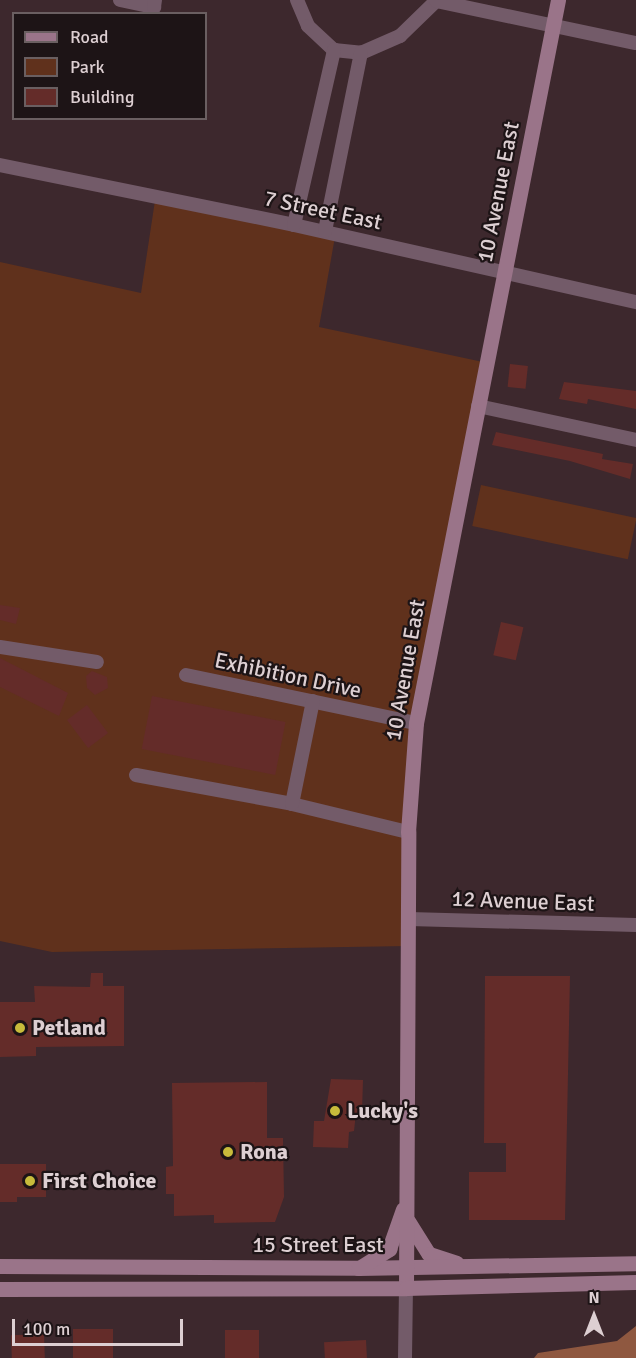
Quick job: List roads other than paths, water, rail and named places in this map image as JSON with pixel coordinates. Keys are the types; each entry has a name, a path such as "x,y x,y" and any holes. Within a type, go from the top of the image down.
{"main road":[{"name":"10 Avenue East","path":"406,1288 408,832 416,723 558,0"},
{"path":"358,1268 389,1249 407,1198"},
{"path":"407,1220 429,1254 471,1268"},
{"name":"15 Street East","path":"0,1266 471,1268 636,1263"},
{"name":"15 Street East","path":"0,1289 406,1288 636,1282"}],"street":[{"path":"120,0 154,3"},
{"path":"297,0 308,26 334,50 361,53 400,36 436,0 636,43"},
{"path":"294,225 334,50"},
{"path":"325,231 361,53"},
{"name":"7 Street East","path":"0,165 325,231 636,302"},
{"path":"477,406 636,440"},
{"path":"0,647 97,662"},
{"name":"Exhibition Drive","path":"186,675 416,723"},
{"path":"292,804 313,701"},
{"path":"136,775 292,804 408,832"},
{"name":"12 Avenue East","path":"409,919 636,925"},
{"name":"10 Avenue East","path":"405,1358 406,1288"}],"place":[{"name":"Petland","path":"20,1028"},
{"name":"Lucky's","path":"335,1111"},
{"name":"Rona","path":"228,1152"},
{"name":"First Choice","path":"30,1181"}]}
